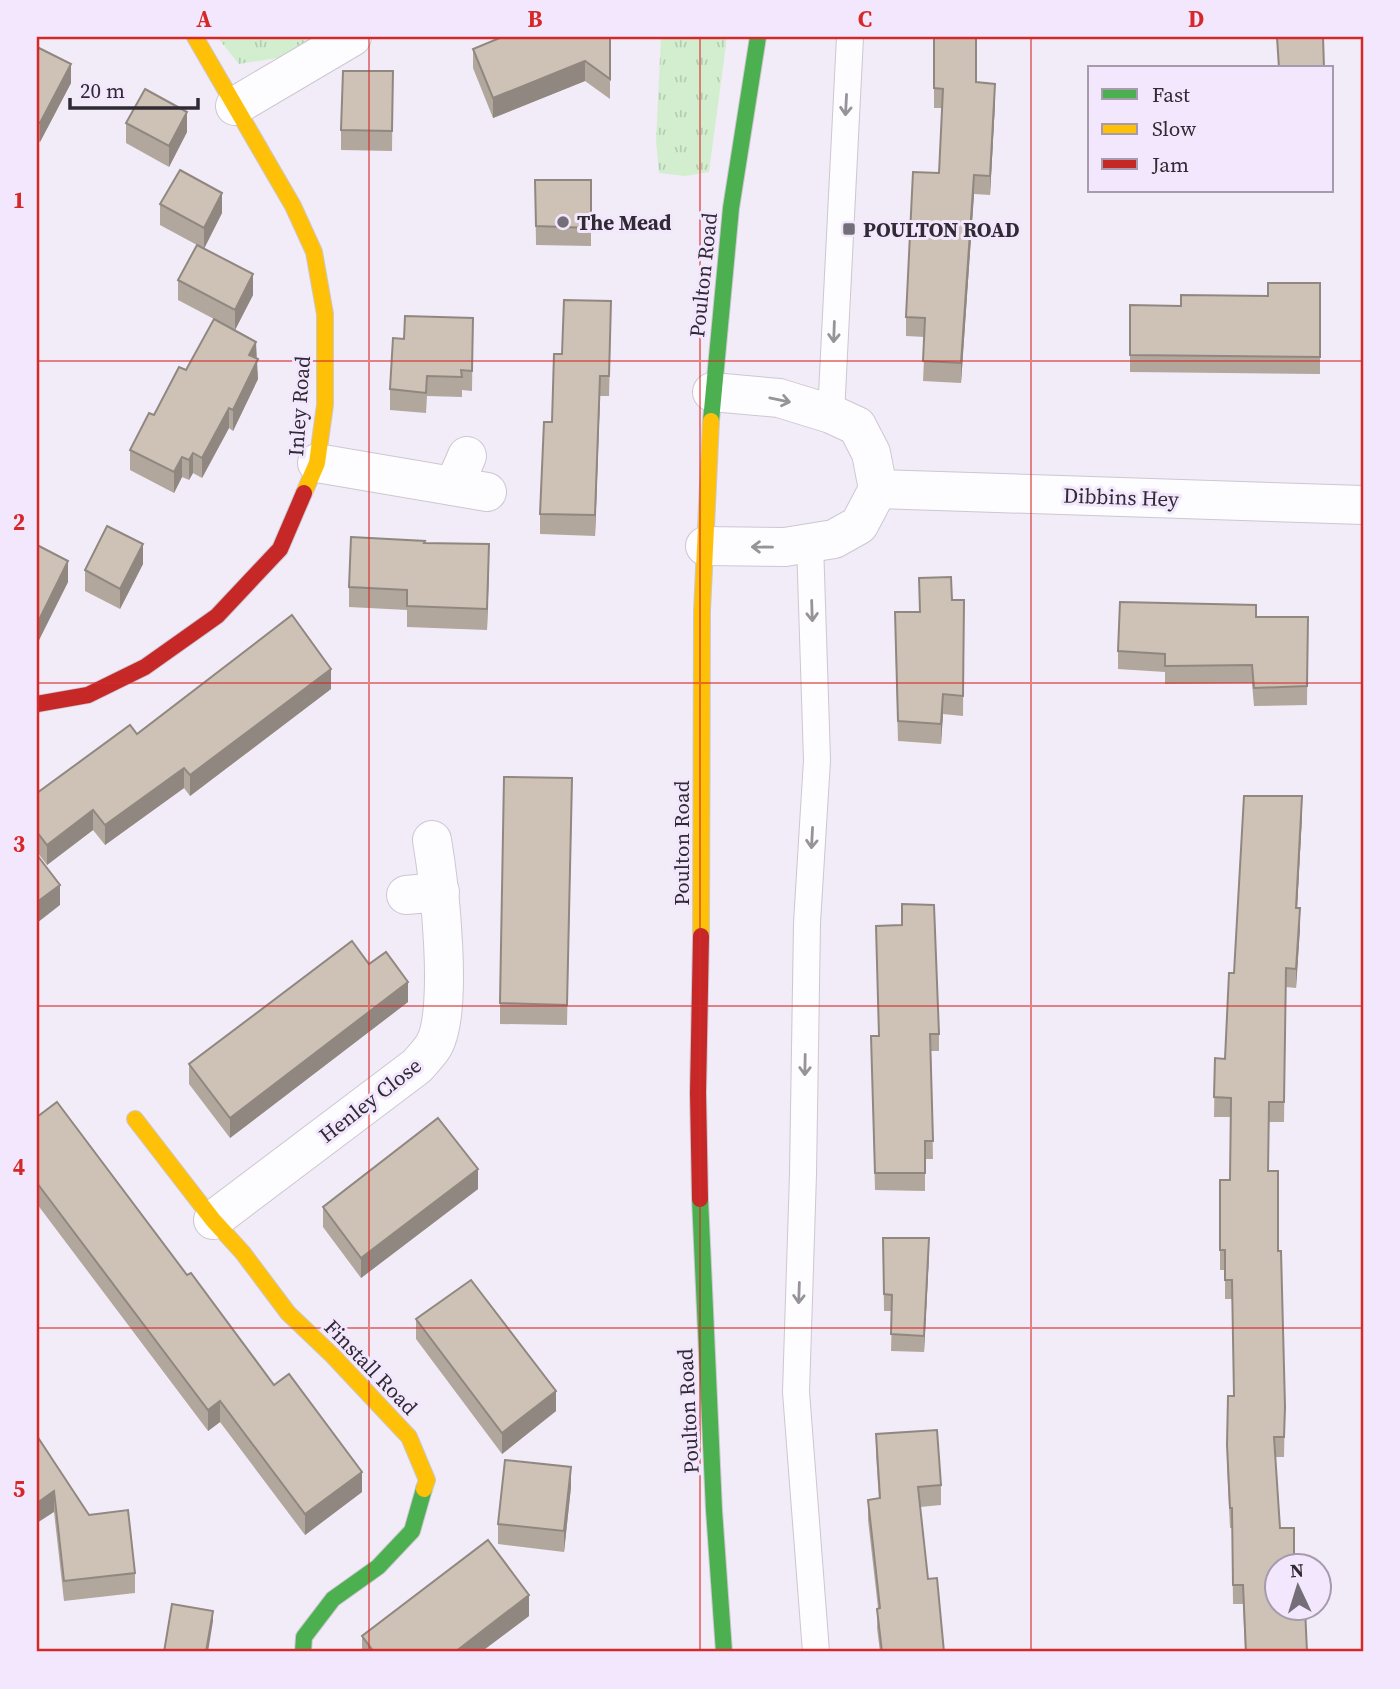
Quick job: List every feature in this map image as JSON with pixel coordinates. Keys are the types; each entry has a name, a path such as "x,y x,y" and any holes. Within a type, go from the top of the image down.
{"street":[{"name":"Inley Road","path":"37,704 88,695 134,673 217,616 280,549 317,463 325,405 325,314 314,253 293,206 195,37"},
{"path":"235,106 352,37"},
{"name":"Poulton Road","path":"724,1652 703,1283 698,1093 703,844 702,611 712,392 731,208 758,37"},
{"path":"705,546 785,547 834,539 859,525 878,489 871,453 857,426 831,414 779,398 712,392"},
{"path":"317,463 470,478"},
{"name":"Dibbins Hey","path":"878,489 1363,505"},
{"name":"Henley Close","path":"213,1220 417,1066 435,1044 443,1008 423,894 432,840"},
{"name":"Finstall Road","path":"135,1119 288,1313 333,1356 409,1437 427,1480 412,1531 378,1567 333,1599 304,1637 303,1652"}],"lane":[{"path":"831,414 850,37"},
{"path":"810,543 817,760 807,923 796,1392 816,1652"}],"green space":[{"path":"217,37 316,37 290,56 239,64"},
{"path":"661,37 727,37 709,172 685,176 659,173 656,141"}],"building":[{"path":"502,37 610,37 610,79 585,61 493,98 473,49"},
{"path":"934,37 976,37 976,82 995,84 990,176 974,175 961,363 923,361 925,318 906,317 913,172 939,173 943,89 934,88"},
{"path":"1277,37 1323,37 1324,66 1279,66"},
{"path":"37,47 71,64 40,123 37,121"},
{"path":"343,71 393,71 392,131 341,130"},
{"path":"145,89 187,112 169,146 126,123"},
{"path":"180,170 222,193 204,228 160,204"},
{"path":"535,180 591,180 591,228 536,226"},
{"path":"197,245 253,274 235,310 178,280"},
{"path":"1268,283 1320,283 1320,357 1130,355 1130,305 1181,306 1181,295 1268,296"},
{"path":"564,300 611,301 609,376 600,376 595,515 540,514 544,422 552,422 554,354 562,354"},
{"path":"405,316 473,318 472,371 461,370 462,377 427,376 426,393 390,389 393,338 404,339"},
{"path":"214,319 256,342 249,355 258,359 233,410 229,408 202,458 193,453 189,460 182,457 174,472 130,450 149,413 154,415 179,367 186,370"},
{"path":"107,526 143,544 120,589 85,570"},
{"path":"351,537 425,541 424,543 489,544 487,609 407,606 407,590 349,587"},
{"path":"37,545 68,561 38,622 37,622"},
{"path":"951,577 952,600 964,600 963,696 943,694 941,724 898,721 895,612 920,612 919,578"},
{"path":"1120,602 1256,605 1256,617 1308,617 1307,686 1254,688 1252,665 1165,666 1165,654 1118,651"},
{"path":"292,615 331,669 190,775 184,768 105,825 93,810 47,845 37,832 37,793 130,725 137,734"},
{"path":"504,777 572,778 567,1005 500,1003"},
{"path":"1244,796 1302,796 1296,908 1300,908 1296,969 1286,968 1284,1102 1269,1102 1268,1171 1278,1171 1278,1251 1281,1251 1284,1437 1274,1437 1280,1528 1294,1528 1294,1552 1264,1552 1264,1622 1306,1622 1307,1652 1246,1652 1243,1585 1233,1585 1232,1508 1227,1445 1228,1396 1234,1396 1232,1280 1225,1280 1225,1250 1220,1250 1220,1180 1230,1180 1231,1098 1214,1097 1215,1058 1225,1059 1229,973 1234,973"},
{"path":"37,855 60,885 37,902"},
{"path":"902,904 934,905 939,1034 930,1034 933,1141 925,1141 925,1173 875,1173 871,1036 879,1036 876,926 902,925"},
{"path":"352,941 369,964 386,952 408,982 230,1118 189,1064"},
{"path":"57,1102 187,1275 191,1273 274,1385 289,1374 362,1472 305,1514 220,1401 208,1410 37,1183 37,1117"},
{"path":"438,1118 478,1169 361,1258 323,1207"},
{"path":"883,1238 929,1238 924,1336 891,1334 892,1295 884,1294"},
{"path":"471,1280 556,1391 502,1433 416,1319"},
{"path":"937,1430 941,1485 918,1487 928,1579 937,1578 944,1652 882,1652 868,1500 880,1498 876,1434"},
{"path":"37,1436 89,1515 128,1510 135,1573 64,1581 54,1491 37,1503"},
{"path":"505,1460 571,1467 564,1531 498,1524"},
{"path":"488,1540 529,1595 455,1652 374,1652 362,1636"},
{"path":"172,1604 213,1611 206,1652 164,1652"}],"traffic: fast":[{"path":"711,421 731,208 758,37"},
{"path":"700,1199 714,1510 724,1652"},
{"path":"303,1652 304,1637 333,1599 378,1567 412,1531 424,1489"}],"traffic: slow":[{"path":"195,37 293,206 314,252 325,314 325,405 317,463 304,493"},
{"path":"701,936 702,611 711,421"},
{"path":"135,1119 288,1313 333,1356 409,1437 427,1480 424,1489"}],"traffic: jam":[{"path":"37,704 88,695 145,667 217,616 280,549 304,493"},
{"path":"700,1199 698,1093 701,936"}],"place":[{"name":"The Mead","path":"563,222"},
{"name":"POULTON ROAD","path":"849,229"}]}
